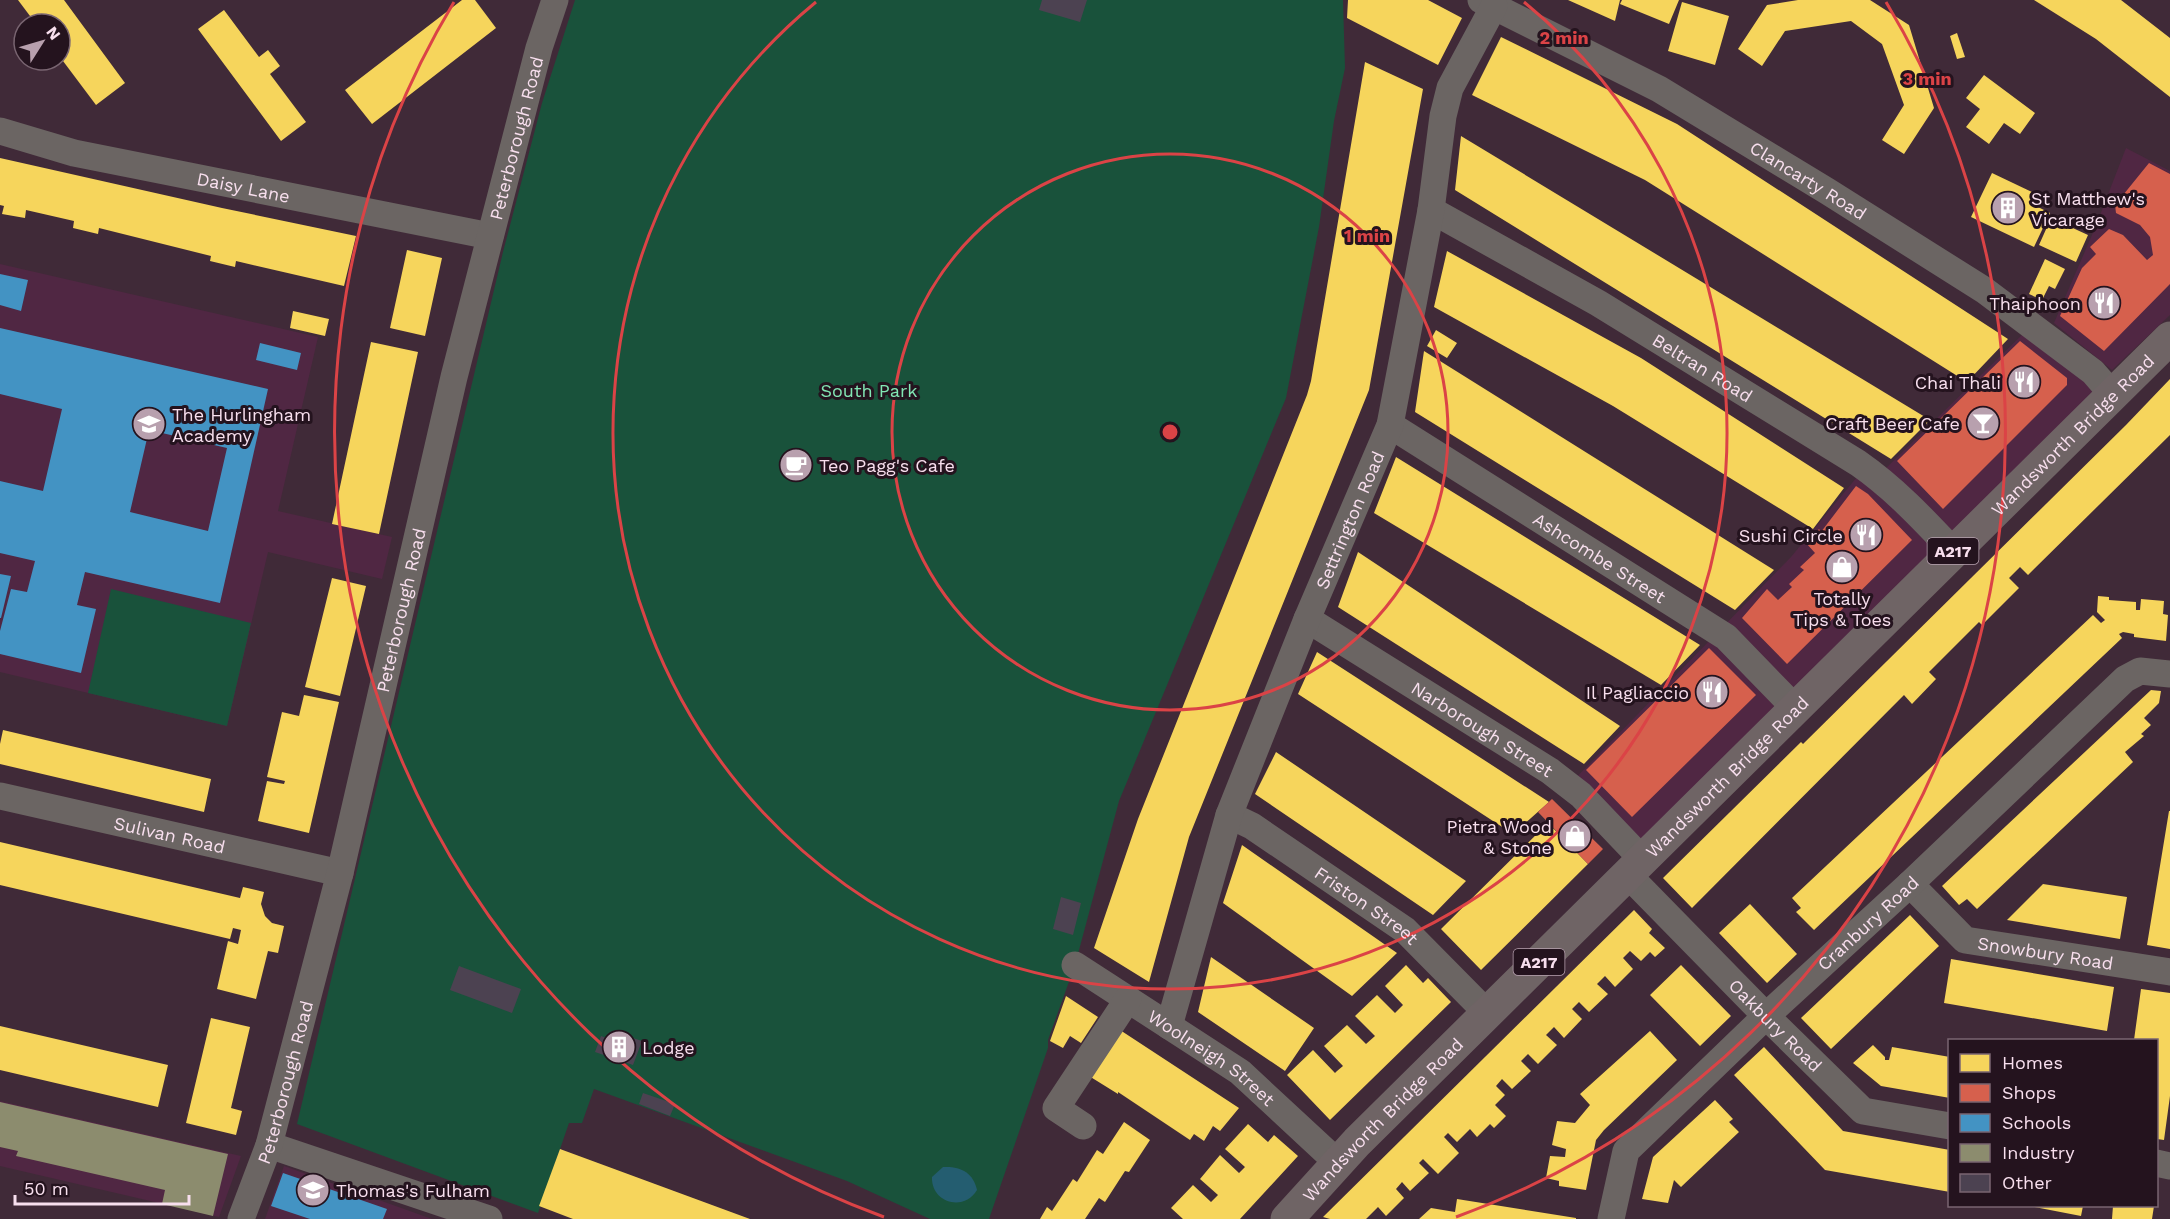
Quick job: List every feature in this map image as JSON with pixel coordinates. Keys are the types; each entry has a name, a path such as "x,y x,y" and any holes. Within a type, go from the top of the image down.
{"main road":[{"name":"Wandsworth Bridge Road","path":"1287,1219 1337,1162 2170,338"}],"street":[{"name":"Peterborough Road","path":"241,1219 269,1145 340,873 454,377 539,48 555,0"},
{"name":"Settrington Road","path":"1169,1026 1229,815 1307,619 1390,425 1431,210 1443,116 1450,88 1488,3"},
{"name":"Clancarty Road","path":"1488,3 1659,89 1827,191 1984,290 2092,372 2112,394"},
{"name":"Daisy Lane","path":"0,131 74,153 490,236"},
{"name":"Beltran Road","path":"1431,210 1598,303 1858,463 1904,500 1953,551"},
{"name":"Ashcombe Street","path":"1390,425 1726,637 1795,708"},
{"name":"Narborough Street","path":"1307,619 1550,771 1581,795 1635,866"},
{"name":"Cranbury Road","path":"1611,1219 1626,1152 1766,1016 1910,884 2125,680 2140,671 2170,674"},
{"name":"Sulivan Road","path":"0,796 340,873"},
{"name":"Friston Street","path":"1229,815 1252,826 1405,930 1488,1014"},
{"name":"Oakbury Road","path":"1635,866 1766,1016 1863,1111 1948,1126"},
{"name":"Snowbury Road","path":"1910,884 1965,940 2170,972"},
{"name":"Woolneigh Street","path":"1075,965 1240,1072 1337,1162"},
{"path":"1083,1126 1056,1108 1128,999"},
{"path":"269,1145 489,1219"}],"shaded area":[{"path":"2126,148 2170,171 2170,315 2112,370 2054,323"},
{"name":"The Hurlingham Academy","path":"0,264 318,337 278,511 392,537 382,579 268,552 227,726 0,672"},
{"path":"2026,331 2091,382 2094,399 1628,854 1563,791 1791,557 1857,477 1883,471"},
{"path":"0,1101 241,1156 219,1217 0,1166"},
{"name":"Thomas's Fulham","path":"284,1166 432,1219 265,1219"}],"green space":[{"name":"South Park","path":"575,0 1343,0 1345,68 1334,121 1319,227 1286,398 1119,801 1075,965 989,1219 930,1219 847,1181 594,1089 582,1123 569,1123 538,1213 297,1124 503,252 542,103"},
{"path":"111,589 251,623 227,726 88,693"}],"water":[{"path":"943,1167 965,1171 977,1190 964,1201 949,1202 942,1198 933,1186 932,1177"}],"building: Homes":[{"path":"18,0 64,0 125,83 96,105 71,72 72,12 27,12"},
{"path":"462,0 475,0 496,28 372,124 345,90"},
{"path":"1348,0 1428,0 1462,18 1438,65 1347,18"},
{"path":"1568,0 1620,0 1615,21"},
{"path":"1622,0 1679,0 1669,24 1620,4"},
{"path":"1798,0 1870,0 1909,25 1934,108 1904,154 1882,140 1904,105 1882,44 1851,21 1785,31 1762,66 1738,49 1767,5"},
{"path":"2034,0 2121,0 2170,38 2170,97 2096,39"},
{"path":"1682,2 1729,16 1715,65 1668,51"},
{"path":"224,10 259,57 268,50 280,66 270,74 306,122 281,141 198,29"},
{"path":"1957,33 1965,57 1957,59 1950,36"},
{"path":"1501,37 1677,124 2008,339 1967,382 1645,180 1472,95"},
{"path":"1365,62 1423,89 1369,390 1189,837 1149,982 1094,948 1138,819 1307,395"},
{"path":"1984,75 2035,113 2020,134 2004,123 1989,144 1966,127 1980,109 1966,98"},
{"path":"1461,136 1930,420 1891,459 1455,190"},
{"path":"0,158 356,236 344,286 236,261 235,267 210,261 211,256 99,228 98,234 73,228 74,221 26,210 25,218 2,214 4,206 0,205"},
{"name":"St Matthew's Vicarage","path":"1992,173 2036,194 2032,204 2050,213 2034,247 1971,217"},
{"path":"2051,218 2088,235 2076,262 2039,245"},
{"path":"407,250 442,258 425,336 390,328"},
{"path":"1447,251 1641,358 1844,488 1813,529 1613,406 1434,307"},
{"path":"2045,259 2065,269 2055,289 2049,286 2042,300 2029,294"},
{"path":"293,311 329,319 325,336 290,328"},
{"path":"1436,330 1457,343 1447,358 1427,346"},
{"path":"371,342 418,352 379,534 332,524"},
{"path":"1424,351 1774,570 1735,610 1415,412"},
{"path":"2170,379 2170,435 2028,575 2020,567 2009,578 2019,588 1982,625 1979,622 1929,672 1936,679 1912,704 1904,695 1692,908 1663,878 1801,742 1803,744"},
{"path":"1396,457 1700,645 1661,685 1374,513"},
{"path":"1358,552 1620,726 1584,764 1338,607"},
{"path":"332,578 366,586 340,696 305,687"},
{"path":"2098,596 2109,597 2109,600 2136,602 2136,610 2140,610 2141,599 2164,601 2163,614 2168,615 2166,641 2134,637 2134,634 2123,632 2119,634 2122,638 1814,930 1796,912 1801,908 1792,898 2093,615 2101,623 2105,620 2097,612"},
{"path":"1317,652 1549,802 1513,834 1298,694"},
{"path":"2151,690 2161,691 2159,703 2144,718 2151,725 2141,734 2144,736 2125,752 2133,762 1977,909 1967,899 1959,905 1942,886"},
{"path":"304,695 339,702 309,833 258,821 267,781 284,784 285,781 267,777 282,712 299,716"},
{"path":"3,730 211,779 204,812 0,764"},
{"path":"1276,752 1466,881 1433,915 1255,794"},
{"path":"2170,811 2170,949 2147,945"},
{"path":"1548,823 1588,864 1481,970 1441,929"},
{"path":"0,842 240,898 243,887 264,892 261,904 265,916 272,923 284,926 278,953 268,951 256,999 217,989 228,941 238,944 241,930 233,928 230,939 0,885"},
{"path":"1242,845 1397,953 1352,996 1223,903"},
{"path":"2043,884 2127,897 2120,939 2007,920"},
{"path":"1750,904 1797,954 1767,983 1719,933"},
{"path":"1634,910 1652,929 1649,933 1665,948 1655,957 1650,952 1641,961 1630,951 1623,958 1633,969 1615,987 1605,976 1597,984 1608,994 1589,1012 1579,1002 1572,1009 1582,1019 1564,1038 1554,1027 1546,1035 1557,1045 1538,1064 1528,1054 1521,1061 1531,1071 1512,1089 1502,1079 1496,1086 1505,1095 1495,1105 1506,1116 1494,1128 1490,1124 1477,1137 1470,1129 1457,1142 1448,1133 1444,1137 1459,1153 1438,1174 1423,1159 1419,1163 1429,1173 1410,1191 1402,1182 1396,1189 1404,1198 1386,1216 1378,1207 1366,1219 1323,1217"},
{"path":"1910,915 1939,946 1831,1049 1801,1018"},
{"path":"1211,957 1314,1028 1285,1071 1198,1012"},
{"path":"1951,959 2114,987 2107,1031 1944,1003"},
{"path":"1406,965 1423,983 1428,978 1451,1002 1330,1120 1287,1075 1313,1050 1335,1073 1343,1066 1324,1046 1347,1025 1366,1044 1375,1036 1355,1016 1377,995 1395,1013 1403,1005 1385,986"},
{"path":"1681,965 1731,1016 1700,1046 1650,995"},
{"path":"2141,989 2170,993 2170,1096 2164,1140 2158,1139 2158,1039 2134,1039"},
{"path":"1066,996 1098,1017 1081,1043 1070,1036 1063,1048 1050,1041"},
{"path":"211,1018 250,1027 231,1108 242,1111 236,1135 186,1123"},
{"path":"0,1026 168,1065 158,1107 0,1070"},
{"path":"1120,1030 1239,1108 1220,1131 1213,1126 1204,1141 1194,1134 1190,1140 1118,1092 1118,1094 1089,1076"},
{"path":"1650,1031 1677,1060 1596,1140 1586,1190 1559,1186 1559,1181 1546,1178 1550,1156 1565,1157 1566,1149 1552,1145 1557,1121 1575,1123 1590,1105 1580,1094"},
{"path":"1873,1045 1885,1057 1885,1060 1889,1060 1892,1047 1948,1057 1948,1098 1881,1086 1853,1063"},
{"path":"1764,1047 1843,1131 1948,1150 1948,1192 1825,1170 1734,1075"},
{"path":"1715,1100 1733,1119 1729,1122 1739,1132 1681,1187 1674,1180 1668,1203 1642,1199 1653,1157"},
{"path":"1124,1122 1150,1140 1129,1172 1125,1171 1105,1202 1099,1198 1085,1219 1040,1219 1047,1207 1052,1211 1073,1179 1077,1182 1097,1150 1103,1154"},
{"path":"1248,1124 1268,1142 1274,1135 1298,1156 1240,1219 1183,1219 1171,1208 1193,1185 1211,1202 1218,1195 1200,1179 1220,1155 1239,1173 1245,1167 1225,1149"},
{"path":"560,1149 750,1219 573,1219 539,1206"},
{"path":"1457,1199 1576,1219 1419,1219 1431,1208 1455,1212"},
{"path":"2034,1207 2083,1207 2081,1216"},
{"path":"2113,1207 2154,1207 2152,1219 2112,1219"}],"building: Shops":[{"path":"2149,163 2170,174 2170,284 2104,351 2060,316 2082,268 2096,254 2090,247 2109,229 2123,235 2147,260 2153,255 2150,237 2140,225 2116,213 2115,205"},
{"path":"2020,341 2067,378 2067,385 1943,509 1897,461"},
{"path":"1856,486 1868,494 1912,540 1787,664 1742,618 1767,589 1778,600 1792,587 1789,584 1804,570 1800,567 1815,553 1807,544 1819,529 1821,532"},
{"path":"1709,648 1756,695 1632,817 1586,770"},
{"name":"Pietra Wood & Stone","path":"1552,799 1603,849 1588,864 1538,812"}],"building: Schools":[{"path":"0,274 28,280 21,311 0,305"},
{"path":"0,328 268,389 220,603 85,572 77,605 96,609 81,673 0,654 0,631 11,589 27,592 35,561 0,553 0,481 43,491 62,409 0,394","holes":["149,430 227,448 208,531 130,512"]},
{"path":"260,343 301,353 297,370 256,360"},
{"path":"0,574 11,576 1,618 0,618"},
{"name":"Thomas's Fulham","path":"283,1173 387,1209 383,1219 310,1219 271,1206"}],"building: Industry":[{"path":"0,1102 228,1154 213,1216 162,1204 165,1190 16,1156 18,1151 0,1147"}],"building: Other":[{"path":"1042,0 1087,0 1080,22 1039,10"},
{"path":"1061,897 1081,903 1073,935 1053,929"},
{"path":"459,966 521,989 512,1013 450,990"},
{"name":"Lodge","path":"615,1032 642,1041 633,1065 595,1052 601,1036 612,1040"},
{"path":"643,1093 675,1104 670,1116 639,1104"}],"place":[{"name":"St Matthew's Vicarage","path":"2008,208"},
{"name":"Thaiphoon","path":"2104,303"},
{"name":"Chai Thali","path":"2024,382"},
{"name":"Craft Beer Cafe","path":"1983,423"},
{"name":"The Hurlingham Academy","path":"149,424"},
{"name":"Teo Pagg's Cafe","path":"796,465"},
{"name":"Sushi Circle","path":"1866,535"},
{"name":"Totally Tips & Toes","path":"1842,567"},
{"name":"Il Pagliaccio","path":"1712,692"},
{"name":"Pietra Wood & Stone","path":"1575,836"},
{"name":"Lodge","path":"619,1047"},
{"name":"Thomas's Fulham","path":"313,1190"}]}
